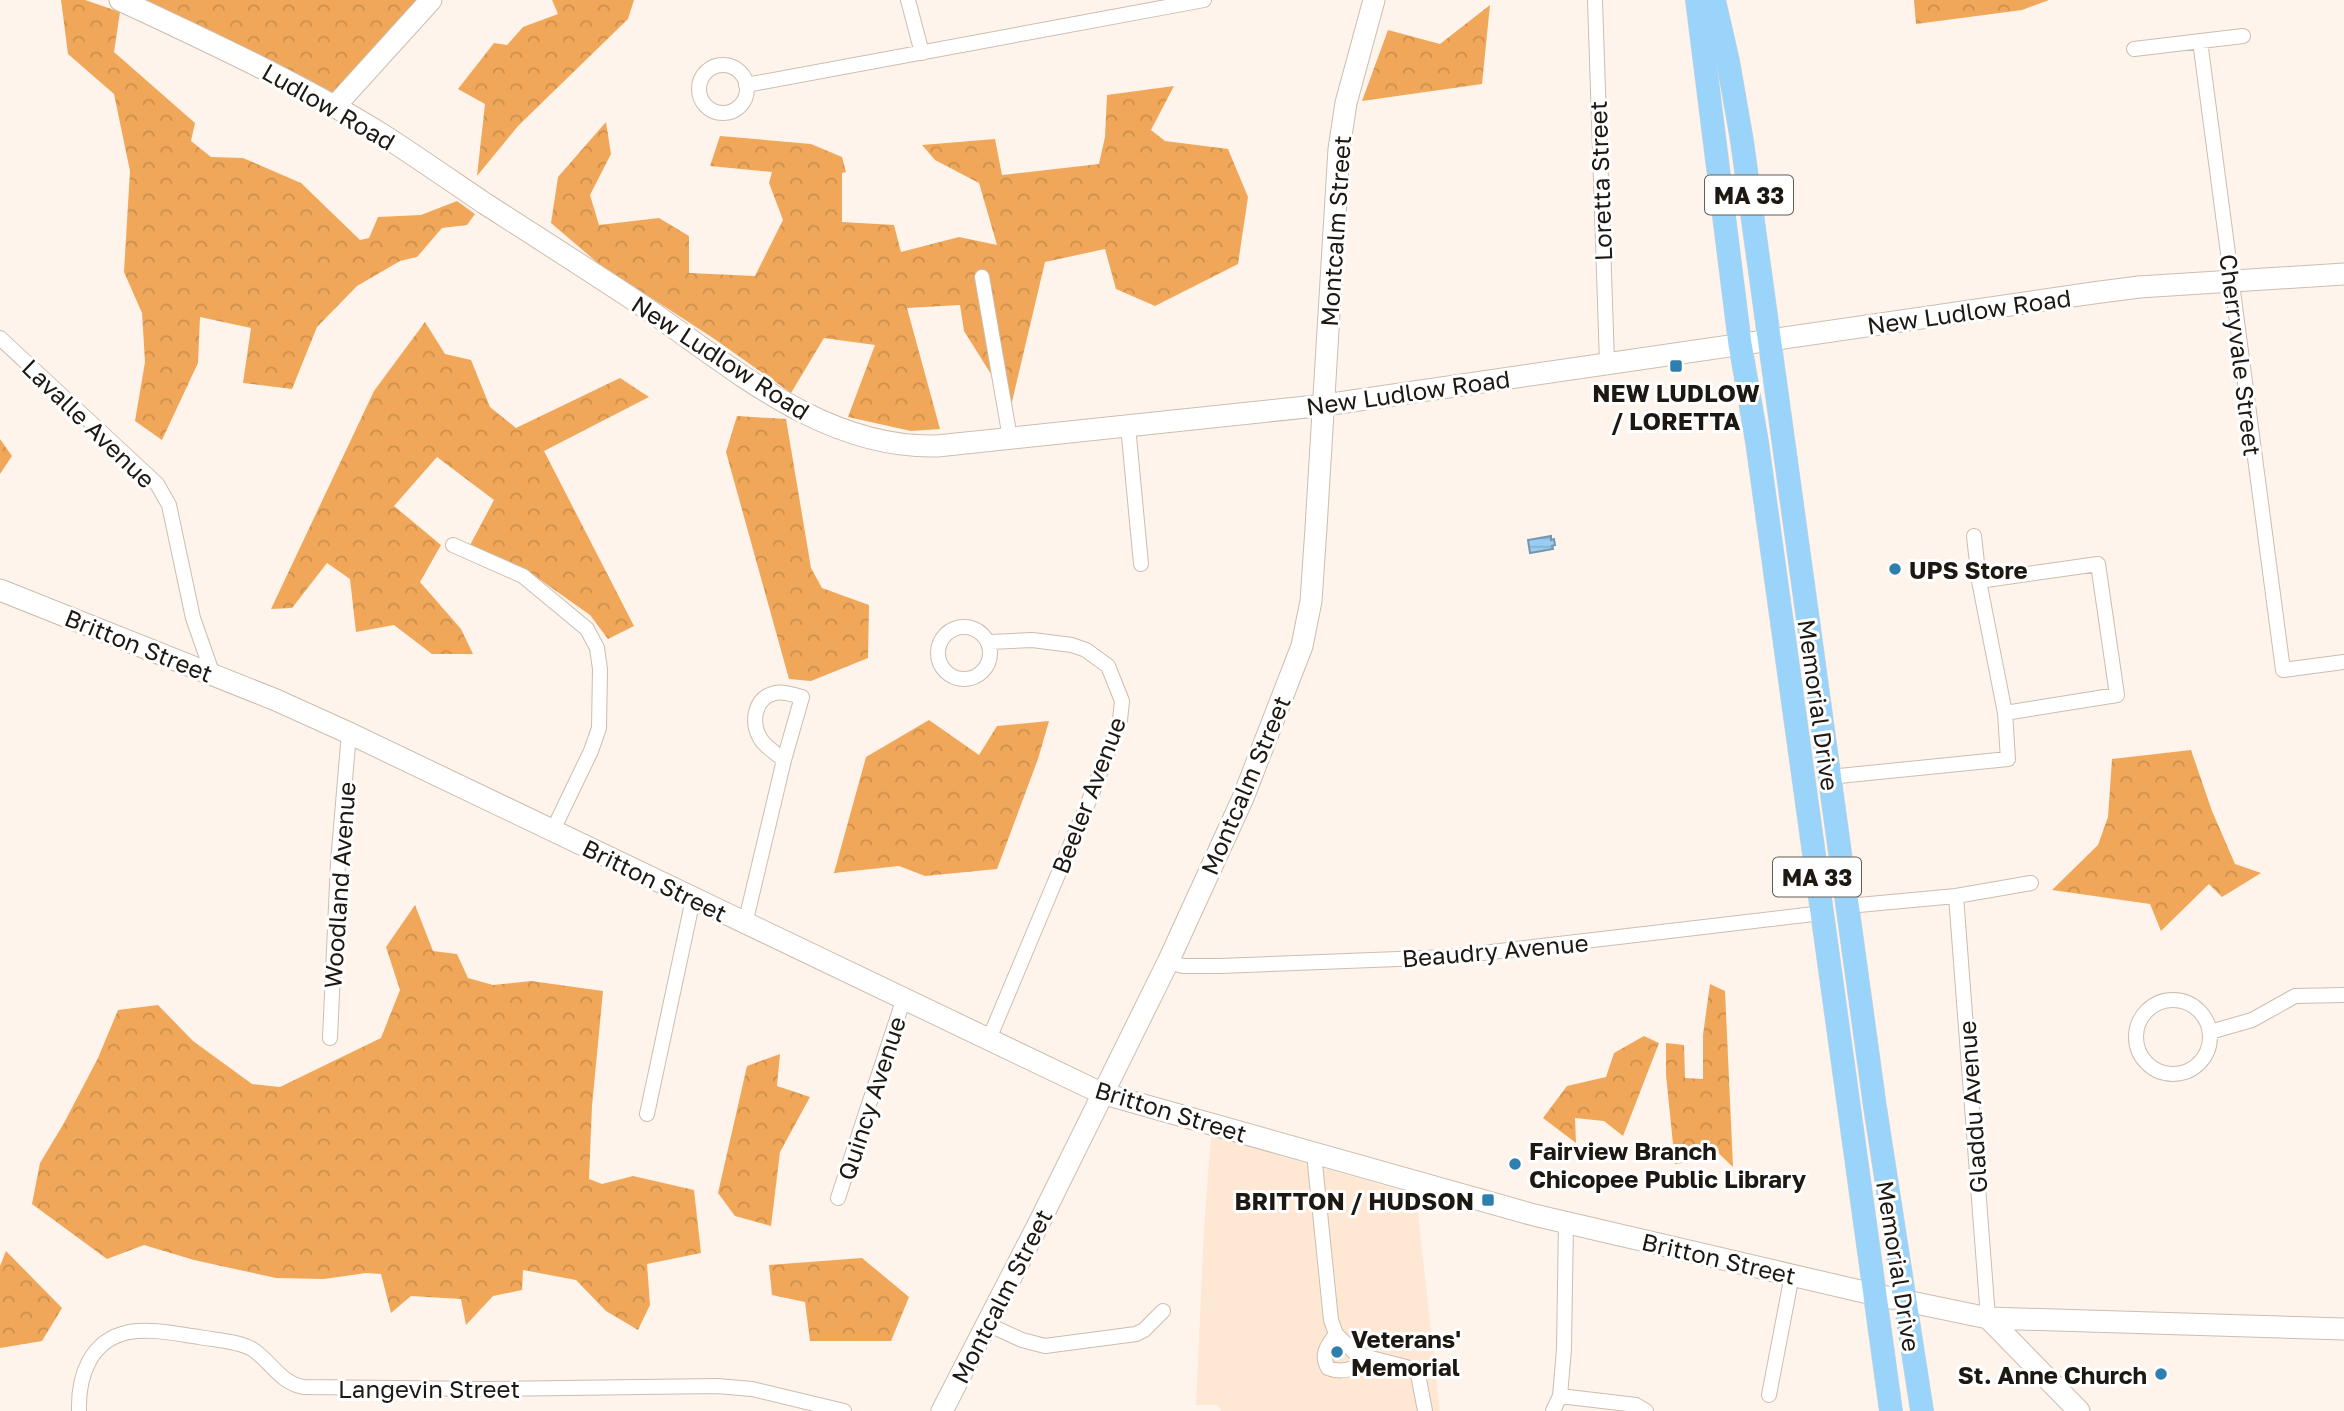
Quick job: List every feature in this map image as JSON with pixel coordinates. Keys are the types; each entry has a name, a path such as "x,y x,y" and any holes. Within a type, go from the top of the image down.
{"main road":[{"name":"Memorial Drive","path":"1697,0 1740,344 1757,442 1891,1411"},
{"name":"Memorial Drive","path":"1714,0 1742,141 1829,776 1922,1411"}],"street":[{"name":"Ludlow Road","path":"120,0 249,61 335,106 528,231"},
{"path":"335,106 431,0"},
{"path":"908,0 922,53"},
{"path":"746,85 1204,0"},
{"name":"Montcalm Street","path":"942,1411 1040,1221 1168,961 1243,798 1302,646 1311,601 1325,405 1337,166 1346,103 1374,0"},
{"name":"Loretta Street","path":"1595,0 1607,363"},
{"path":"2134,49 2244,36"},
{"name":"Cherryvale Street","path":"2200,41 2283,670 2344,667"},
{"name":"New Ludlow Road","path":"528,231 764,389 833,427 869,439 913,446 937,446 1325,405 2093,293 2344,274"},
{"path":"982,277 1010,438"},
{"name":"Lavalle Avenue","path":"0,338 156,484 169,505 193,618 213,675"},
{"path":"1128,426 1141,564"},
{"path":"1829,776 2008,759 2005,713 1979,580 1975,536"},
{"path":"453,545 523,576 587,628 597,649 600,669 598,728 592,751 553,830"},
{"path":"1979,580 2098,564 2117,695 2005,713"},
{"name":"Britton Street","path":"0,590 213,675 349,733 1101,1093 1566,1223 1988,1318 2344,1329"},
{"name":"Beeler Avenue","path":"989,642 1032,640 1072,645 1086,650 1110,670 1122,701 1120,720 1093,791 989,1039"},
{"path":"745,924 802,697 783,692 764,698 757,708 754,723 761,740 784,761"},
{"name":"Woodland Avenue","path":"330,1038 338,862 349,733"},
{"path":"1848,905 1956,896 2031,883"},
{"name":"Gladdu Avenue","path":"1956,896 1988,1318"},
{"path":"648,1114 693,899"},
{"name":"Beaudry Avenue","path":"1168,961 1183,966 1220,966 1449,957 1822,913"},
{"path":"2210,1032 2252,1020 2295,996 2344,995"},
{"name":"Quincy Avenue","path":"838,1198 904,998"},
{"path":"2169,1000 2183,1001 2196,1007 2206,1018 2210,1032 2209,1047 2203,1059 2192,1069 2178,1073 2163,1072 2150,1066 2141,1055 2136,1041 2137,1027 2144,1014 2155,1004 2169,1000"},
{"path":"1314,1154 1331,1320 1336,1334 1354,1352 1406,1367 1418,1374 1425,1411"},
{"path":"1553,1411 1560,1396 1566,1223"},
{"path":"1769,1395 1792,1275"},
{"path":"987,1324 1022,1340 1045,1346 1136,1334 1144,1330 1163,1311"},
{"path":"1988,1318 2079,1411"},
{"name":"Langevin Street","path":"79,1411 84,1368 95,1353 113,1338 130,1332 163,1331 251,1349 285,1381 303,1387 486,1390 717,1386 752,1389 844,1411"},
{"path":"1336,1334 1325,1350 1328,1368 1339,1371 1351,1369 1371,1358"},
{"path":"1560,1396 1636,1405 1646,1411"}],"shaded area":[{"path":"1211,1135 1416,1195 1440,1411 1221,1411 1218,1405 1196,1405"}],"green space":[{"path":"61,0 85,0 120,12 114,52 195,123 191,141 211,157 243,158 301,183 360,240 369,238 378,217 421,215 457,201 475,214 467,225 442,228 417,257 400,261 357,286 317,327 292,389 243,383 251,328 200,317 198,363 162,440 135,421 145,362 142,313 124,272 130,171 114,94 68,54"},
{"path":"144,0 417,0 334,93"},
{"path":"552,0 634,0 628,19 518,126 477,176 485,104 458,89 494,43 507,45 523,27 558,14"},
{"path":"1914,0 2049,0 2022,10 1916,24"},
{"path":"1490,5 1482,84 1362,101 1388,30 1440,44"},
{"path":"1174,86 1151,130 1165,141 1228,149 1248,197 1238,264 1155,306 1116,289 1105,249 1045,262 1011,406 964,331 960,305 907,308 940,429 911,431 848,417 875,345 824,338 791,393 713,338 599,264 551,223 558,177 606,122 611,154 590,195 599,225 659,218 689,236 689,273 755,276 783,220 769,183 772,172 710,166 720,136 811,144 842,157 846,172 842,173 842,222 894,225 901,252 959,237 997,245 979,183 935,160 922,145 995,139 1002,175 1099,164 1105,137 1107,95"},
{"path":"425,322 445,354 471,360 490,407 516,428 620,378 649,397 544,451 634,626 608,639 590,615 525,569 469,547 494,500 437,457 394,506 441,545 420,582 461,629 473,654 432,654 394,625 356,632 350,579 327,563 292,608 271,609 374,391"},
{"path":"737,416 786,419 811,568 822,588 869,605 868,658 811,681 789,679 726,452"},
{"path":"0,439 12,456 0,474"},
{"path":"929,720 979,755 997,726 1049,721 1038,759 997,869 925,876 899,866 834,873 866,757"},
{"path":"2191,750 2212,811 2235,864 2261,873 2222,897 2209,884 2161,931 2150,904 2052,890 2098,845 2108,817 2112,759"},
{"path":"415,905 433,951 457,954 468,978 493,985 531,981 603,991 592,1106 589,1179 602,1184 633,1176 694,1190 701,1253 647,1264 650,1305 638,1330 606,1311 576,1280 523,1270 522,1290 493,1296 466,1325 461,1299 411,1296 391,1313 381,1274 366,1273 324,1279 276,1278 194,1260 144,1245 107,1259 32,1204 40,1163 98,1058 118,1010 158,1005 193,1041 252,1084 280,1087 381,1038 400,990 386,947"},
{"path":"1710,984 1725,991 1733,1167 1710,1145 1694,1161 1675,1164 1666,1075 1666,1043 1684,1045 1685,1078 1703,1079 1703,1035"},
{"path":"1644,1036 1659,1043 1623,1136 1604,1121 1575,1118 1576,1143 1543,1118 1567,1086 1606,1077 1614,1053"},
{"path":"780,1054 777,1086 810,1097 780,1152 771,1226 735,1216 718,1193 747,1066"},
{"path":"6,1251 62,1308 42,1341 0,1348 0,1266"},
{"path":"862,1258 909,1297 891,1341 810,1341 805,1302 772,1295 769,1265"}],"water":[{"path":"1551,536 1555,545 1552,546 1553,549 1530,553 1528,540"}],"place":[{"name":"NEW LUDLOW / LORETTA","path":"1676,366"},
{"name":"UPS Store","path":"1895,569"},
{"name":"Fairview Branch Chicopee Public Library","path":"1515,1164"},
{"name":"BRITTON / HUDSON","path":"1488,1200"},
{"name":"Veterans' Memorial","path":"1337,1352"},
{"name":"St. Anne Church","path":"2161,1374"}]}
